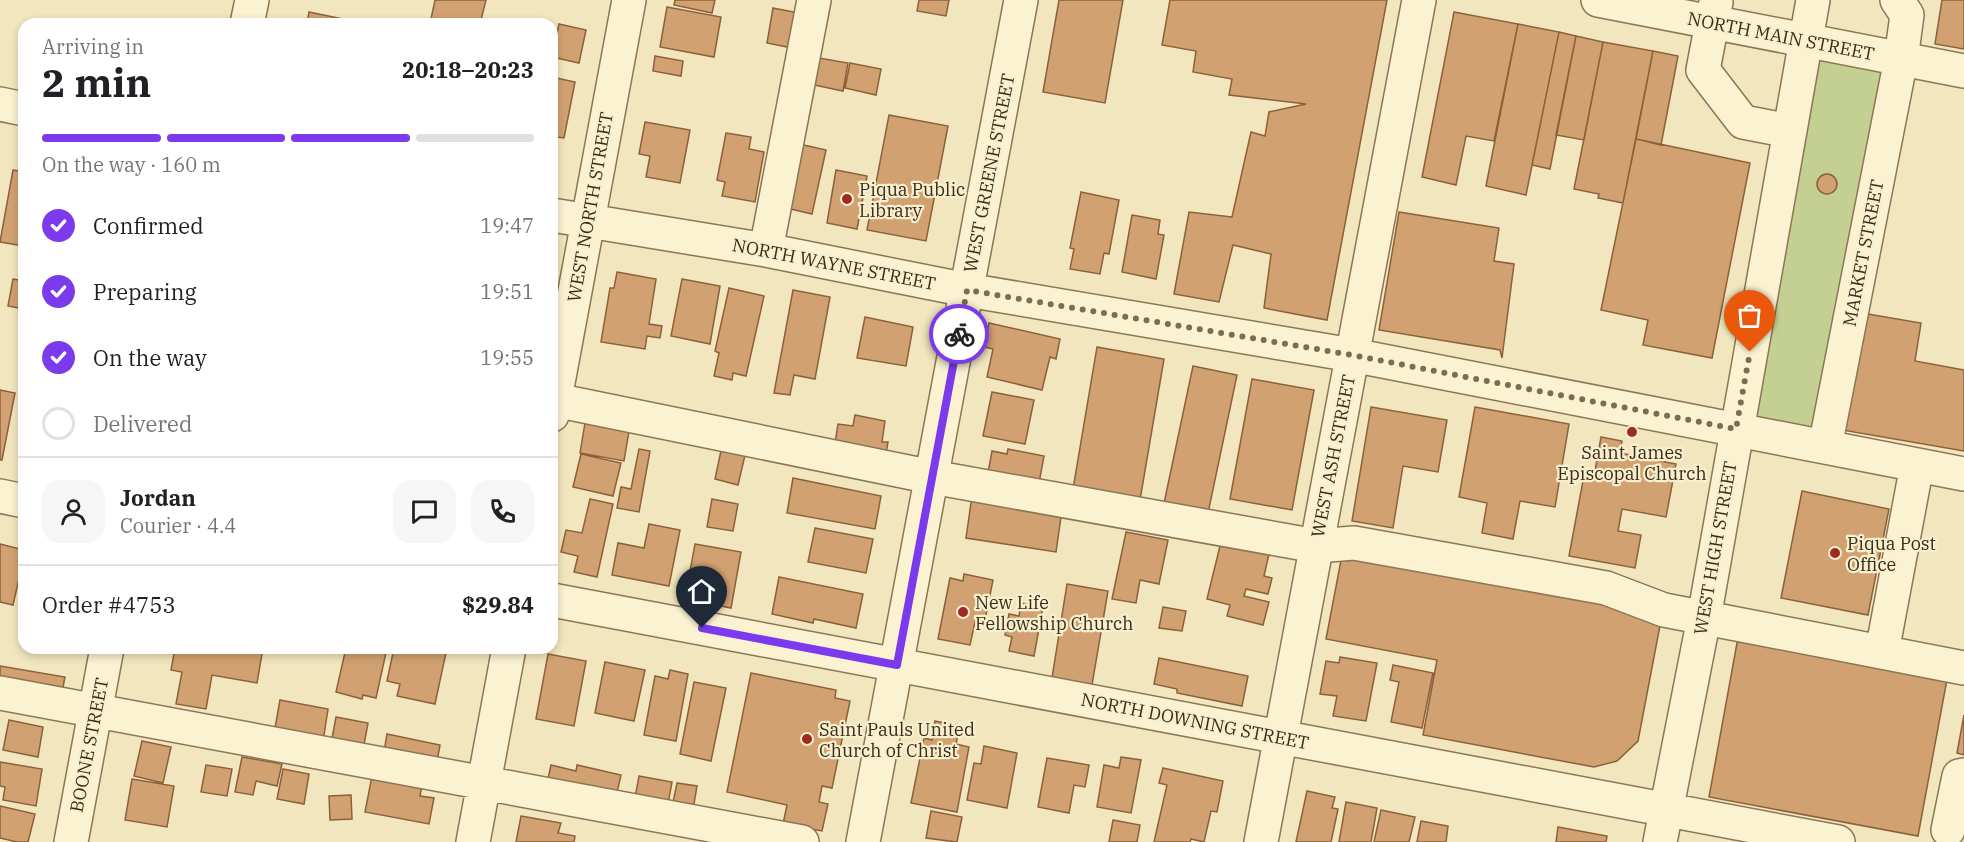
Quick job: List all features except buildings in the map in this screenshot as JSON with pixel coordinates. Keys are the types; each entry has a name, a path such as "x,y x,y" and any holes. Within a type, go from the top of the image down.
{"street":[{"path":"248,18 252,0"},
{"name":"WEST NORTH STREET","path":"558,381 629,0"},
{"path":"766,250 814,0"},
{"name":"WEST GREENE STREET","path":"863,842 1021,0"},
{"name":"WEST ASH STREET","path":"1260,842 1419,0"},
{"name":"NORTH MAIN STREET","path":"1598,0 1713,11 1806,40 1964,71"},
{"name":"WEST HIGH STREET","path":"1660,842 1704,618 1813,0"},
{"name":"MARKET STREET","path":"1825,447 1901,59 1907,15 1898,0"},
{"path":"1713,11 1703,70 1743,122 1790,131"},
{"path":"0,104 18,108"},
{"name":"NORTH WAYNE STREET","path":"558,216 766,250 967,290 1352,355 1964,474"},
{"path":"558,408 1316,546 1354,543 1606,588 1664,610 1964,668"},
{"path":"1882,652 1917,465"},
{"path":"0,496 18,500"},
{"name":"NORTH DOWNING STREET","path":"558,601 1838,842"},
{"name":"BOONE STREET","path":"71,842 105,654"},
{"path":"473,842 508,654"},
{"path":"0,693 802,842"},
{"path":"1953,835 1959,776 1964,775"}],"green space":[{"path":"1805,40 1901,59 1825,447 1736,429"}],"way so far":[{"path":"959,334 967,290 1352,355 1736,429 1750,352"}],"place":[{"name":"Piqua Public Library","path":"847,199"},
{"name":"Saint James Episcopal Church","path":"1632,432"},
{"name":"Piqua Post Office","path":"1835,553"},
{"name":"New Life Fellowship Church","path":"963,612"},
{"name":"Saint Pauls United Church of Christ","path":"807,739"}],"route":[{"path":"702,628 897,665 959,334"}]}
